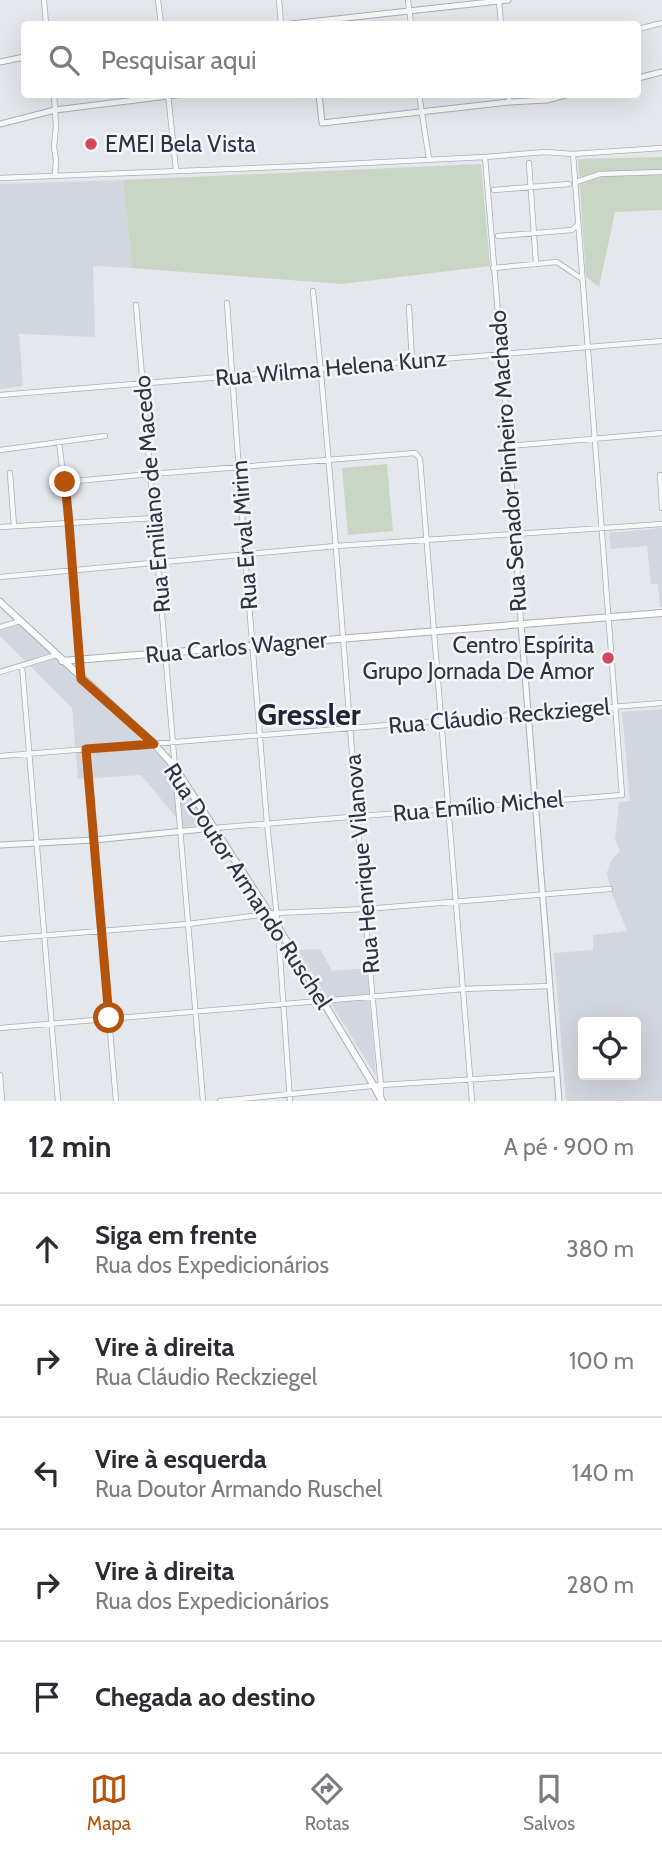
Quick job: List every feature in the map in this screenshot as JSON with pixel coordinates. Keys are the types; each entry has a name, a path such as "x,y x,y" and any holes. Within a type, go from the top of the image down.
{"main road":[{"name":"Rua Doutor Armando Ruschel","path":"0,602 174,765 273,914 322,1001 378,1085 381,1100"},
{"name":"Rua Carlos Wagner","path":"62,661 662,612"}],"street":[{"path":"44,0 46,21"},
{"path":"158,0 161,21"},
{"path":"279,0 281,21"},
{"path":"408,0 411,21"},
{"path":"321,21 508,0"},
{"path":"499,1 501,21"},
{"path":"641,28 662,23"},
{"path":"0,62 21,58"},
{"path":"641,77 662,72"},
{"path":"54,98 55,176"},
{"path":"0,124 55,110 145,98"},
{"path":"168,98 176,170"},
{"path":"319,98 322,123 509,98 535,101 550,98"},
{"path":"419,98 429,159"},
{"path":"0,178 662,148"},
{"path":"573,154 615,707"},
{"name":"Rua Senador Pinheiro Machado","path":"485,157 559,1101"},
{"path":"529,163 536,264"},
{"path":"576,182 600,174 662,172"},
{"path":"494,190 569,184"},
{"path":"498,236 572,230 578,224"},
{"path":"493,268 557,262 582,279"},
{"name":"Rua Henrique Vilanova","path":"313,291 330,459 378,1085"},
{"name":"Rua Erval Mirim","path":"227,303 273,914"},
{"name":"Rua Emiliano de Macedo","path":"136,305 202,1101"},
{"path":"409,307 412,362"},
{"name":"Rua Wilma Helena Kunz","path":"0,394 662,341"},
{"path":"509,446 662,433"},
{"path":"0,450 106,436"},
{"path":"59,442 69,523 81,679"},
{"path":"65,482 415,453 420,459 471,1101"},
{"path":"10,473 14,526"},
{"path":"660,475 662,508"},
{"path":"0,527 155,518"},
{"path":"0,577 336,546 662,524"},
{"path":"0,627 20,621"},
{"path":"0,672 56,655"},
{"path":"22,666 58,1101"},
{"name":"Rua Cláudio Reckziegel","path":"0,756 662,703"},
{"name":"Rua Emílio Michel","path":"0,845 94,840 267,823 622,795 615,707"},
{"path":"86,749 116,1101"},
{"path":"0,939 188,924 273,914 610,889"},
{"path":"278,927 290,1098"},
{"path":"0,1028 463,989 549,986"},
{"path":"0,1074 2,1101"},
{"path":"220,1101 290,1098 378,1085 557,1074"}],"shaded area":[{"path":"123,180 132,268 93,266 95,337 19,334 23,386 0,389 0,184"},
{"path":"662,528 660,607 658,584 651,584 647,546 611,549 609,533"},
{"path":"18,623 169,765 207,824 184,827 141,775 78,779 72,708 0,636 0,629"},
{"path":"662,709 662,1101 566,1101 554,953 593,950 593,935 627,931 610,889 607,872 612,859 620,851 615,840 619,802 630,801 622,712"},
{"path":"320,949 332,971 367,968 376,1076 298,950"}],"green space":[{"path":"662,157 662,210 615,212 599,287 586,277 578,159"},
{"path":"481,164 490,266 342,284 132,268 123,180"},
{"path":"387,464 393,531 348,535 342,468"}],"place":[{"name":"EMEI Bela Vista","path":"91,144"},
{"name":"Centro Espírita Grupo Jornada De Amor","path":"608,658"}],"district":[{"name":"Gressler","path":"309,715"}],"route":[{"path":"65,482 81,679 154,744 86,749 109,1018"}]}
